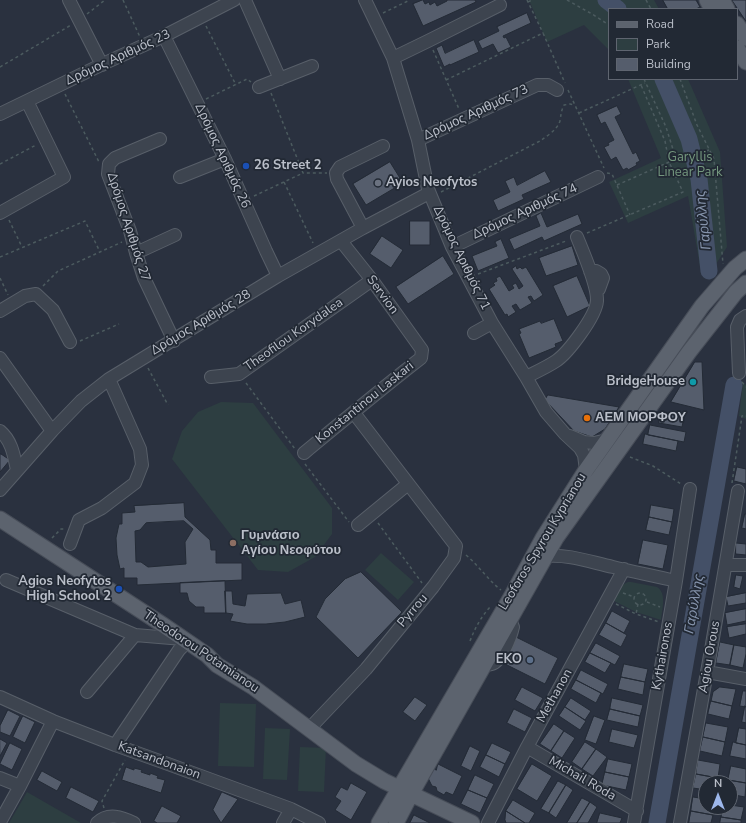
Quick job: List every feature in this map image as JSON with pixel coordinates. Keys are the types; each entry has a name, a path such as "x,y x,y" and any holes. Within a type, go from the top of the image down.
{"main road":[{"path":"738,26 746,38"},
{"path":"738,50 746,62"},
{"name":"Leoforos Spyrou Kyprianou","path":"379,823 405,791 485,664 556,538 612,446 702,306 735,268 746,259"},
{"name":"Leoforos Spyrou Kyprianou","path":"396,823 405,791 543,538 586,470 612,446 736,292 746,283"},
{"name":"Theodorou Potamianou","path":"0,519 207,655 218,665 252,687 356,764 384,781 472,823"}],"street":[{"path":"69,0 102,65"},
{"name":"Δρόμος Αριθμός 23","path":"0,114 144,46 234,0"},
{"path":"245,0 280,79"},
{"name":"Δρόμος Αριθμός 71","path":"365,0 393,58 418,140 430,195 452,247 492,323 546,412 565,434 580,448 584,455 586,470"},
{"path":"393,58 500,4"},
{"name":"Δρόμος Αριθμός 26","path":"164,36 225,159 278,276"},
{"path":"263,86 312,66"},
{"name":"Δρόμος Αριθμός 73","path":"418,140 537,85 563,87"},
{"path":"2,211 64,178 27,101"},
{"name":"Δρόμος Αριθμός 27","path":"160,139 115,158 108,164 108,174 130,231 144,278 174,341"},
{"path":"363,228 337,179 336,173 340,167 383,146"},
{"path":"180,177 225,159"},
{"name":"Δρόμος Αριθμός 74","path":"452,247 603,175"},
{"name":"Δρόμος Αριθμός 28","path":"0,490 52,431 81,401 109,380 278,276 363,228 430,195"},
{"path":"136,253 175,235"},
{"path":"526,377 557,360 570,347 595,310 597,301 596,291 577,237"},
{"name":"Servion","path":"341,241 372,280 422,350"},
{"name":"Theofilou Korydalea","path":"211,377 239,374 372,280"},
{"path":"0,311 25,296 36,294 53,310 70,342"},
{"path":"739,373 737,327 740,320 746,316"},
{"path":"474,333 492,323"},
{"name":"Konstantinou Laskari","path":"304,453 421,358 422,350"},
{"path":"2,364 52,431"},
{"path":"70,544 79,520 102,508 135,483 142,465 140,449 109,380"},
{"path":"354,413 456,546"},
{"path":"0,431 12,449 17,470"},
{"name":"Δρόμος Αριθμός 71","path":"565,434 584,442 594,442 612,446"},
{"path":"358,525 408,484"},
{"name":"Kythaironos","path":"634,823 676,580 690,489"},
{"name":"Agiou Orous","path":"680,823 738,491"},
{"path":"556,538 559,547 566,556"},
{"name":"Pyrrou","path":"309,729 366,669 429,593 454,558 456,546"},
{"path":"546,556 566,556 624,570 676,580"},
{"path":"726,565 746,565"},
{"name":"Methanon","path":"488,823 527,747 624,570"},
{"path":"6,580 135,635 185,640 115,746"},
{"path":"87,692 135,635"},
{"path":"707,672 746,679"},
{"name":"Katsandonaion","path":"0,696 53,721 115,746 290,808 319,823"},
{"path":"0,822 53,721"},
{"name":"Michail Roda","path":"527,747 636,811"},
{"path":"0,778 20,786"},
{"path":"283,823 290,808"},
{"path":"102,820 116,816 134,823"}],"path":[{"path":"0,67 80,20 106,0"},
{"path":"123,0 144,46"},
{"path":"374,18 410,0"},
{"path":"532,0 527,1 543,33 563,87 579,113 603,175 612,174 630,215"},
{"path":"567,0 608,24"},
{"path":"202,17 236,85"},
{"path":"446,80 543,33"},
{"path":"428,41 463,119"},
{"path":"198,104 247,79 263,86 303,174"},
{"path":"644,80 666,127 676,159"},
{"path":"680,80 697,125 714,159 723,265"},
{"path":"579,113 646,83"},
{"path":"61,85 102,166"},
{"path":"469,278 577,237 683,192 670,162 665,141 641,85"},
{"path":"430,195 540,141 554,131 560,122 561,110 564,105 575,105"},
{"path":"0,164 46,140"},
{"path":"617,185 676,159 709,150"},
{"path":"244,201 303,174 336,173"},
{"path":"284,182 318,254"},
{"path":"2,211 22,247"},
{"path":"0,257 85,221 100,252"},
{"path":"36,294 58,271 131,237"},
{"path":"0,278 12,304"},
{"path":"70,342 78,342 118,324"},
{"path":"142,359 168,405"},
{"path":"239,374 296,450 304,453 303,461 348,521 358,525"},
{"path":"738,491 731,482 742,416 746,416"},
{"path":"612,446 653,466 690,489"},
{"path":"371,514 429,593"},
{"path":"51,539 60,529 76,529"},
{"path":"456,546 503,591"},
{"path":"639,593 646,595 647,600 643,605 638,604 635,602 635,596 639,593"},
{"path":"607,600 636,614 668,625"},
{"path":"646,601 670,612"},
{"path":"636,614 638,604"},
{"path":"102,820 102,801 130,751"}],"green space":[{"path":"529,0 654,0 658,8 608,8 608,49 584,25 547,42"},
{"name":"Garyllis Linear Park","path":"628,80 688,80 720,152 727,247 714,267 700,266 688,196 628,223 609,182 661,158"},
{"path":"743,383 746,385 746,419 739,416"},
{"path":"221,402 253,403 332,508 332,534 315,557 288,572 258,570 172,459 182,431 198,412"},
{"path":"381,553 414,582 398,600 365,570"},
{"path":"628,582 657,587 660,590 663,597 661,620 636,612 614,601 618,590"},
{"path":"220,703 256,704 254,767 218,766"},
{"path":"265,728 290,729 287,780 263,779"},
{"path":"300,747 326,748 324,792 298,791"},
{"path":"27,792 81,823 9,823"}],"building":[{"path":"423,0 425,4 429,2 430,5 435,2 437,6 447,0 475,0 476,2 423,26 413,4"},
{"path":"663,0 696,0 700,7 698,8 667,8"},
{"path":"732,0 746,0 746,21 738,8"},
{"path":"527,13 531,23 503,36 504,38 506,37 511,47 498,53 493,44 482,49 478,41 499,31 497,27"},
{"path":"474,40 479,52 444,67 436,48 442,45 445,53"},
{"path":"617,106 621,114 615,117 633,154 636,152 640,161 636,163 637,165 628,170 627,168 623,170 616,157 611,160 604,147 609,145 608,143 614,140 605,122 601,124 597,115"},
{"name":"Ayios Neofytos","path":"390,162 403,183 366,205 353,184"},
{"path":"545,171 551,182 522,195 524,199 498,211 493,200 510,192 505,181 514,177 517,185"},
{"path":"541,213 547,227 578,214 582,224 544,241 542,237 514,250 509,239 540,226 536,216"},
{"path":"410,221 430,221 430,245 410,245"},
{"path":"382,236 403,250 391,268 370,254"},
{"path":"501,239 509,258 478,271 472,256 497,246 495,242"},
{"path":"572,246 578,265 546,276 539,258"},
{"path":"443,256 454,274 408,304 396,287"},
{"path":"516,266 517,269 520,267 522,269 526,267 543,295 534,301 531,296 528,297 532,303 520,310 516,304 512,306 516,312 508,317 507,314 505,315 489,289 495,285 493,283 497,281 496,278 500,276 509,291 514,288 512,285 516,283 519,289 523,286 512,269"},
{"path":"577,276 590,306 567,317 553,286"},
{"path":"554,319 563,341 555,344 556,347 529,358 519,334 521,333 519,329 540,321 541,323"},
{"name":"BridgeHouse","path":"695,362 702,362 704,410 671,402"},
{"name":"ΑΕΜ ΜΟΡΦΟΥ","path":"548,395 619,407 605,429 592,437 574,431 545,400"},
{"path":"661,412 684,417 682,427 659,423"},
{"path":"650,425 686,432 684,442 648,435"},
{"path":"645,434 678,441 676,451 643,444"},
{"path":"1,454 10,460 0,472 0,455"},
{"path":"737,467 746,469 746,484 734,481"},
{"path":"184,503 185,517 210,540 211,550 216,550 216,563 242,563 242,580 137,585 137,578 124,578 124,568 120,569 117,555 116,538 119,524 122,524 122,513 135,512 134,506","holes":["184,521 193,529 185,542 186,564 148,567 141,562 136,562 135,531 140,530 146,523"]},
{"path":"651,505 674,509 672,522 649,517"},
{"path":"746,514 746,529 742,528"},
{"path":"649,517 672,522 669,535 646,530"},
{"path":"643,540 668,545 663,569 638,564"},
{"path":"736,543 746,544 746,555 736,554"},
{"path":"361,572 402,612 358,658 316,617 325,599 345,579"},
{"path":"736,575 743,576 740,589 734,587"},
{"path":"225,581 226,613 204,613 204,607 196,607 189,601 187,593 180,593 180,583"},
{"path":"225,591 232,591 233,604 245,606 247,594 281,593 285,604 301,600 305,617 285,622 266,624 247,624 230,621 233,614 226,613"},
{"path":"746,593 746,603 728,606 726,597"},
{"path":"746,609 746,621 727,625 725,613"},
{"path":"612,611 630,621 624,633 606,623"},
{"path":"606,623 627,635 621,647 599,635"},
{"path":"746,624 746,634 729,638 727,627"},
{"name":"EKO","path":"514,636 558,658 545,684 501,662"},
{"path":"720,642 734,645 730,665 716,663"},
{"path":"596,643 620,656 615,665 590,653"},
{"path":"734,645 746,647 743,668 730,665"},
{"path":"590,653 611,663 605,673 585,662"},
{"path":"624,664 648,669 645,682 621,677"},
{"path":"581,670 608,684 603,694 576,680"},
{"path":"621,677 645,682 643,695 618,689"},
{"path":"576,680 601,693 596,703 571,689"},
{"path":"522,687 543,698 535,711 515,700"},
{"path":"720,687 736,689 732,706 711,701 713,692"},
{"path":"743,691 746,691 746,707 740,706"},
{"path":"415,697 427,705 415,721 403,712"},
{"path":"571,698 591,711 585,720 565,707"},
{"path":"612,698 643,705 640,716 610,709"},
{"path":"711,701 732,706 729,719 708,714"},
{"path":"745,706 746,707 746,723 742,722"},
{"path":"565,707 586,721 580,730 559,716"},
{"path":"514,709 532,718 525,732 507,723"},
{"path":"610,709 640,716 638,727 607,720"},
{"path":"8,710 20,716 10,736 0,732 0,726"},
{"path":"23,716 35,722 25,743 13,737"},
{"path":"594,716 605,720 596,744 585,740"},
{"path":"706,723 728,727 725,742 703,737"},
{"path":"554,724 564,731 551,751 540,744"},
{"path":"739,728 746,729 746,745 736,743"},
{"path":"612,729 638,735 634,748 609,742"},
{"path":"564,731 575,738 562,758 551,751"},
{"path":"703,737 725,742 722,756 700,751"},
{"path":"0,739 7,743 0,756"},
{"path":"585,742 596,749 582,769 572,762"},
{"path":"733,742 746,745 746,759 730,756"},
{"path":"10,743 22,749 12,770 0,764"},
{"path":"492,743 511,752 505,764 486,755"},
{"path":"470,746 480,751 471,771 461,766"},
{"path":"596,749 607,757 593,776 582,769"},
{"path":"486,755 505,764 499,777 480,767"},
{"path":"608,759 632,764 629,777 605,772"},
{"path":"698,760 720,764 718,775 696,774"},
{"path":"438,764 462,776 453,795 446,792 444,795 437,791 436,787 432,786 428,778 433,768 436,770"},
{"path":"532,764 552,776 537,801 517,789"},
{"path":"731,766 746,769 746,783 738,782 738,775 729,775"},
{"path":"126,767 134,770 134,768 142,770 141,772 150,775 150,773 158,776 157,778 165,780 161,793 122,780"},
{"path":"42,771 62,782 57,791 37,780"},
{"path":"605,772 629,777 626,790 602,785"},
{"path":"696,774 702,775 698,775 698,789 693,788"},
{"path":"475,775 494,784 487,798 468,790"},
{"path":"558,781 566,785 549,813 541,809"},
{"path":"738,782 746,783 745,797 738,796"},
{"path":"351,783 367,792 351,820 335,810 341,801 335,797 341,787 347,790"},
{"path":"566,785 573,790 556,818 549,813"},
{"path":"71,787 99,801 93,812 66,798"},
{"path":"468,790 487,798 480,813 461,804"},
{"path":"222,792 238,799 221,823 213,810"},
{"path":"693,797 698,798 698,812 691,811"},
{"path":"582,798 590,802 577,823 567,823"},
{"path":"513,800 535,813 529,823 525,823 506,811"},
{"path":"590,802 597,807 588,823 577,823"},
{"path":"162,806 181,816 177,823 157,823 154,821"},
{"path":"738,806 744,807 741,820 721,817 721,815 738,815"},
{"path":"506,811 525,823 506,823"},
{"path":"691,811 698,812 698,815 713,815 711,823 689,823"},
{"path":"600,813 622,818 620,823 597,823"},
{"path":"414,815 430,823 410,823"},
{"path":"721,817 741,820 741,823 720,823"}],"waterway":[{"name":"Γαρύλλης","path":"606,0 617,8"},
{"name":"Γαρύλλης","path":"663,80 689,139 699,179 709,271"},
{"name":"Γαρύλλης","path":"657,823 734,385"}],"place":[{"name":"26 Street 2","path":"246,166"},
{"name":"Ayios Neofytos","path":"378,183"},
{"name":"BridgeHouse","path":"693,382"},
{"name":"ΑΕΜ ΜΟΡΦΟΥ","path":"587,418"},
{"name":"Γυμνάσιο Αγίου Νεοφύτου","path":"233,543"},
{"name":"Agios Neofytos High School 2","path":"119,589"},
{"name":"EKO","path":"530,660"}]}
